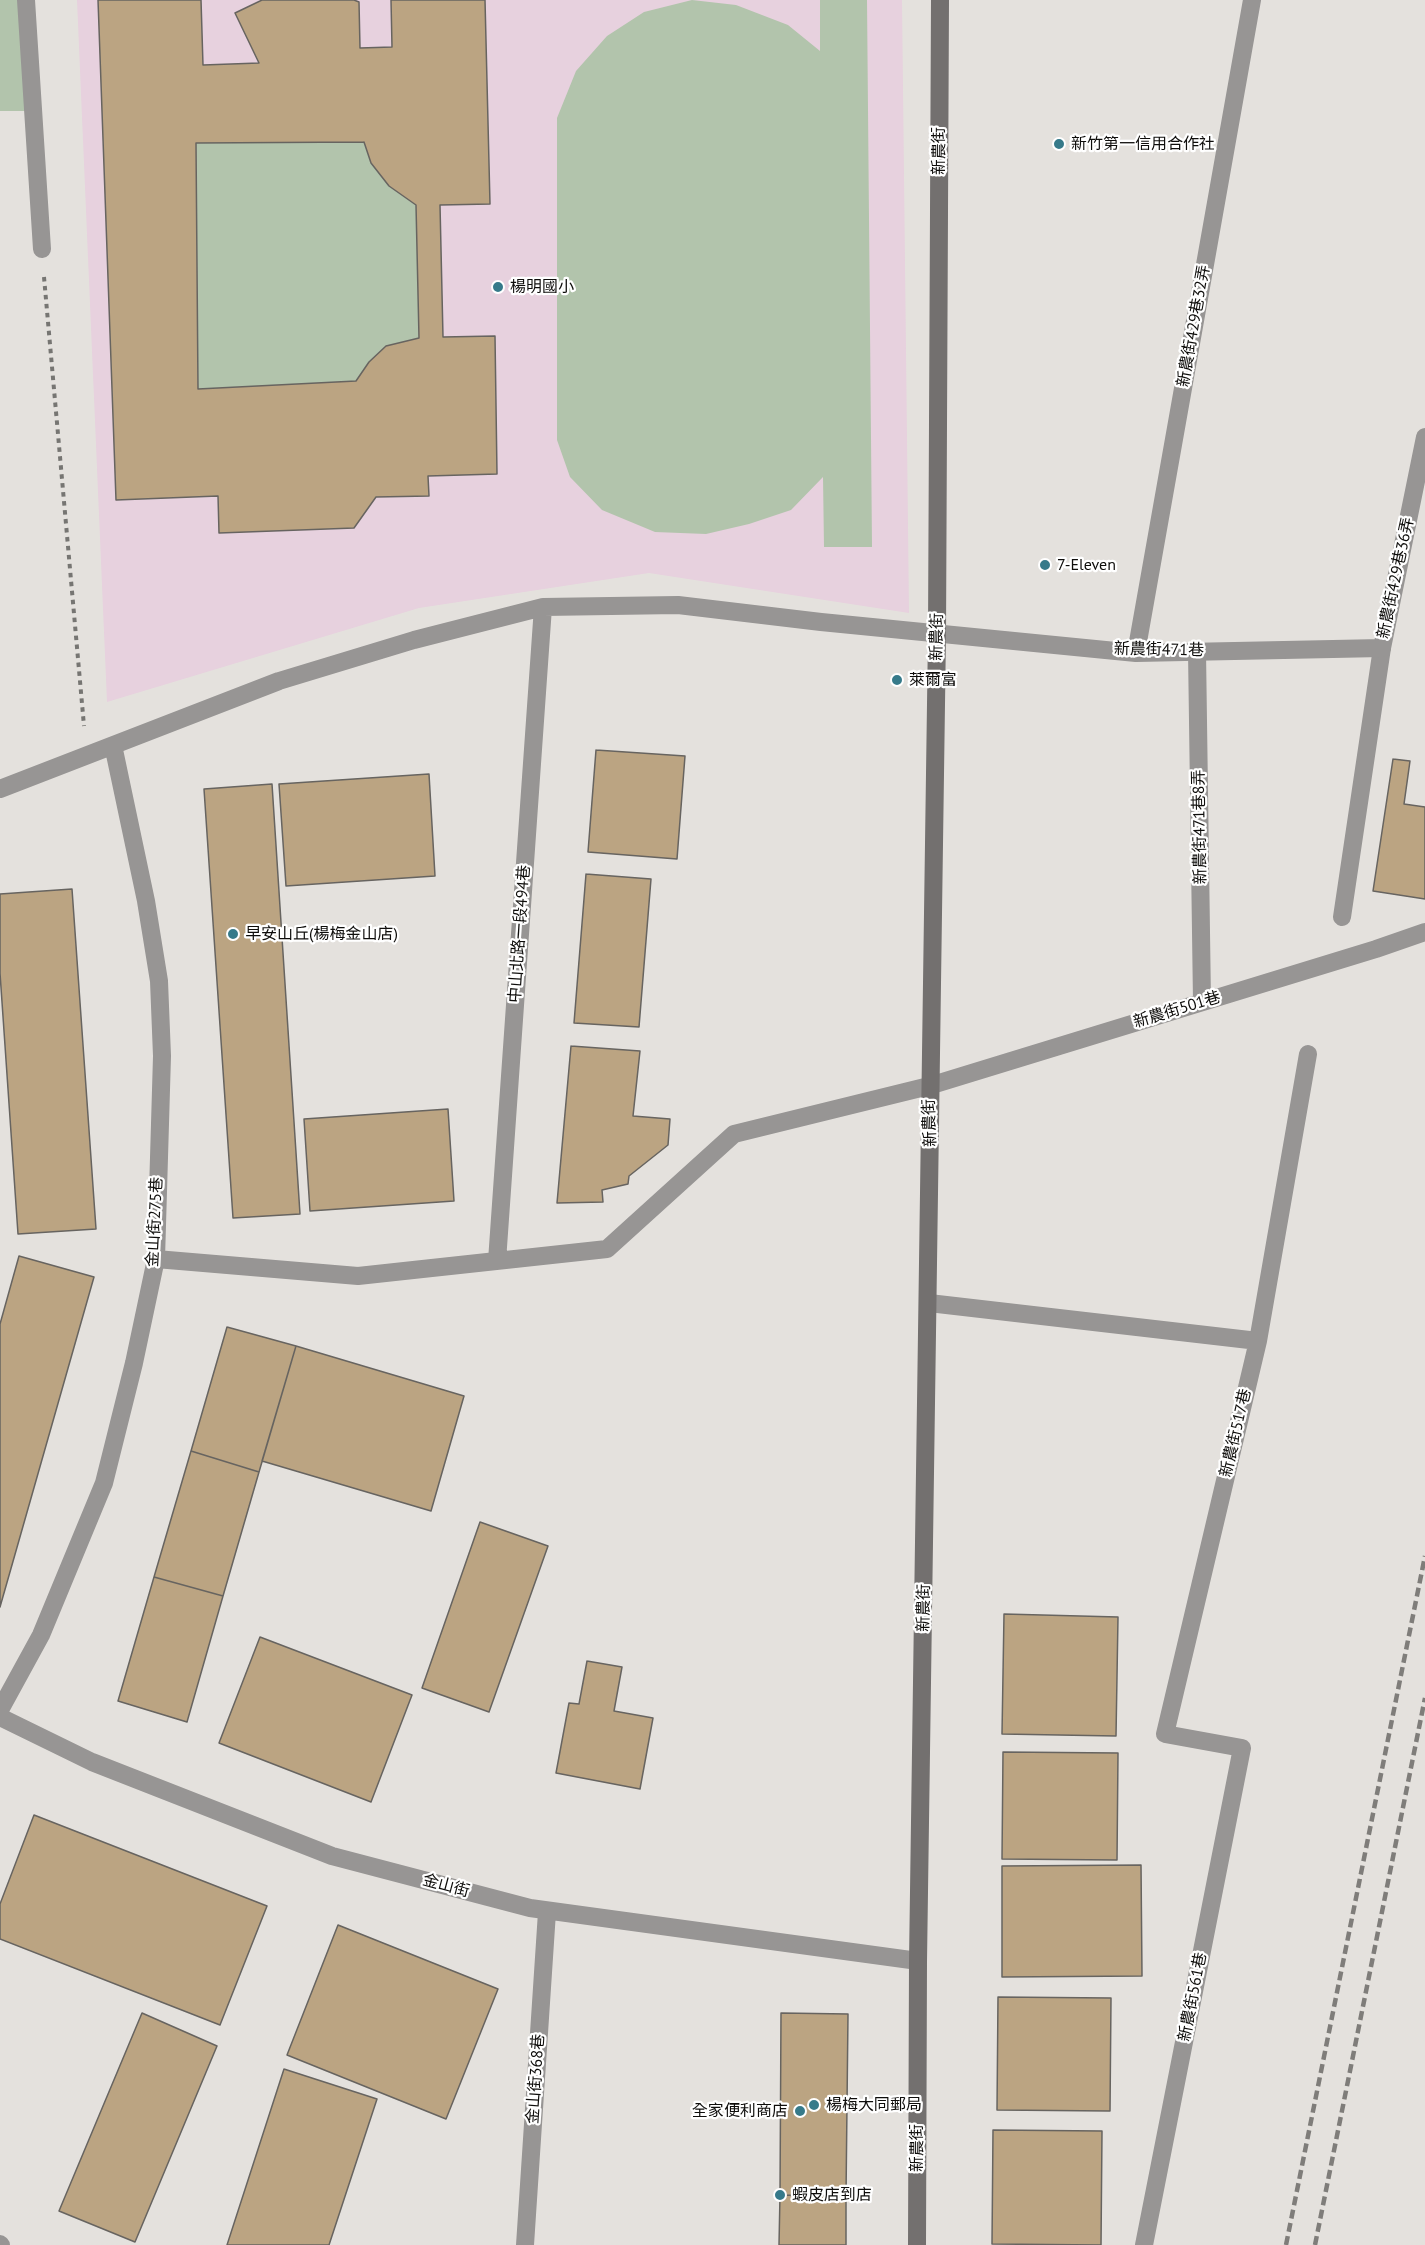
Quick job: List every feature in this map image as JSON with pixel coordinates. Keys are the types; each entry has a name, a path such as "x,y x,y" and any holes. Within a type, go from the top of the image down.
{"street":[{"path":"26,0 42,249"},
{"name":"新農街","path":"917,2245 918,1961 937,634 940,0"},
{"name":"新農街429巷32弄","path":"1136,653 1252,0"},
{"name":"新農街429巷36弄","path":"1342,917 1382,648 1425,437"},
{"path":"0,789 279,681 414,640 543,607 678,605 937,634"},
{"name":"中山北路一段494巷","path":"497,1261 543,607"},
{"name":"新農街471巷","path":"937,634 1136,653 1382,648"},
{"name":"新農街471巷8弄","path":"1197,651 1202,1002"},
{"name":"金山街275巷","path":"0,1710 41,1635 104,1483 134,1363 156,1258 162,1056 159,981 146,901 113,745"},
{"name":"新農街501巷","path":"156,1258 358,1276 607,1249 734,1134 929,1086 1425,932"},
{"name":"新農街517巷","path":"1242,1748 1165,1734 1258,1341 1308,1054"},
{"path":"929,1303 1258,1341"},
{"name":"金山街","path":"0,1717 92,1762 332,1856 548,1912 918,1961"},
{"name":"新農街561巷","path":"1144,2245 1242,1748"},
{"name":"金山街368巷","path":"525,2245 548,1912"}],"path":[{"path":"42,249 87,754"}],"shaded area":[{"name":"楊明國小","path":"77,0 902,0 909,613 649,573 419,608 107,702"}],"green space":[{"path":"0,0 26,0 33,111 0,111"},
{"path":"692,0 736,5 788,25 820,51 820,0 867,0 872,547 824,547 823,477 791,510 749,524 706,534 655,532 602,510 570,477 557,440 557,118 576,71 607,36 644,12"},
{"path":"364,142 371,163 389,186 416,205 419,338 386,346 369,362 356,381 198,389 196,143"}],"building":[{"path":"98,0 201,0 203,65 259,63 235,13 262,0 354,0 359,2 360,48 392,47 391,0 485,0 490,204 440,205 443,337 495,336 497,474 428,476 429,496 376,497 354,528 219,533 218,496 116,500","holes":["364,142 371,163 389,186 416,205 419,338 386,346 369,362 356,381 198,389 196,143"]},
{"path":"596,750 685,756 677,859 588,852"},
{"path":"1393,759 1410,761 1404,804 1425,807 1425,899 1373,891"},
{"path":"429,774 435,876 286,886 279,784"},
{"path":"272,784 300,1214 233,1218 204,789"},
{"path":"586,874 651,879 639,1027 574,1023"},
{"path":"72,889 96,1229 18,1234 0,973 0,894"},
{"path":"571,1046 640,1051 633,1116 670,1119 668,1145 629,1176 628,1184 602,1190 603,1202 557,1203"},
{"path":"448,1109 454,1201 310,1211 304,1119"},
{"path":"19,1256 94,1277 0,1607 0,1324"},
{"path":"227,1327 296,1346 259,1472 191,1451"},
{"path":"296,1346 464,1396 431,1511 262,1461"},
{"path":"191,1451 259,1472 223,1596 154,1577"},
{"path":"480,1522 548,1546 489,1712 422,1688"},
{"path":"154,1577 223,1596 187,1722 118,1701"},
{"path":"1004,1614 1118,1617 1116,1736 1002,1734"},
{"path":"260,1637 412,1695 371,1802 219,1743"},
{"path":"587,1661 622,1667 614,1711 653,1718 640,1789 556,1773 569,1703 579,1704"},
{"path":"1003,1752 1118,1753 1117,1860 1002,1859"},
{"path":"34,1815 267,1906 220,2025 0,1939 0,1904"},
{"path":"1141,1865 1142,1976 1002,1977 1002,1866"},
{"path":"338,1925 498,1989 446,2119 287,2055"},
{"path":"998,1997 1111,1998 1110,2111 997,2110"},
{"path":"142,2013 217,2046 135,2242 59,2211"},
{"name":"楊梅大同郵局","path":"781,2013 848,2014 846,2196 780,2195"},
{"path":"284,2069 377,2099 329,2245 227,2245"},
{"path":"993,2130 1102,2131 1101,2245 992,2244"},
{"path":"780,2195 846,2196 846,2245 779,2245"}],"railway":[{"path":"1286,2245 1425,1556"},
{"path":"1315,2245 1425,1698"}],"place":[{"name":"新竹第一信用合作社","path":"1059,144"},
{"name":"楊明國小","path":"498,287"},
{"name":"7-Eleven","path":"1045,565"},
{"name":"萊爾富","path":"897,680"},
{"name":"早安山丘(楊梅金山店)","path":"233,934"},
{"name":"楊梅大同郵局","path":"814,2105"},
{"name":"全家便利商店","path":"800,2111"},
{"name":"蝦皮店到店","path":"780,2195"}]}
